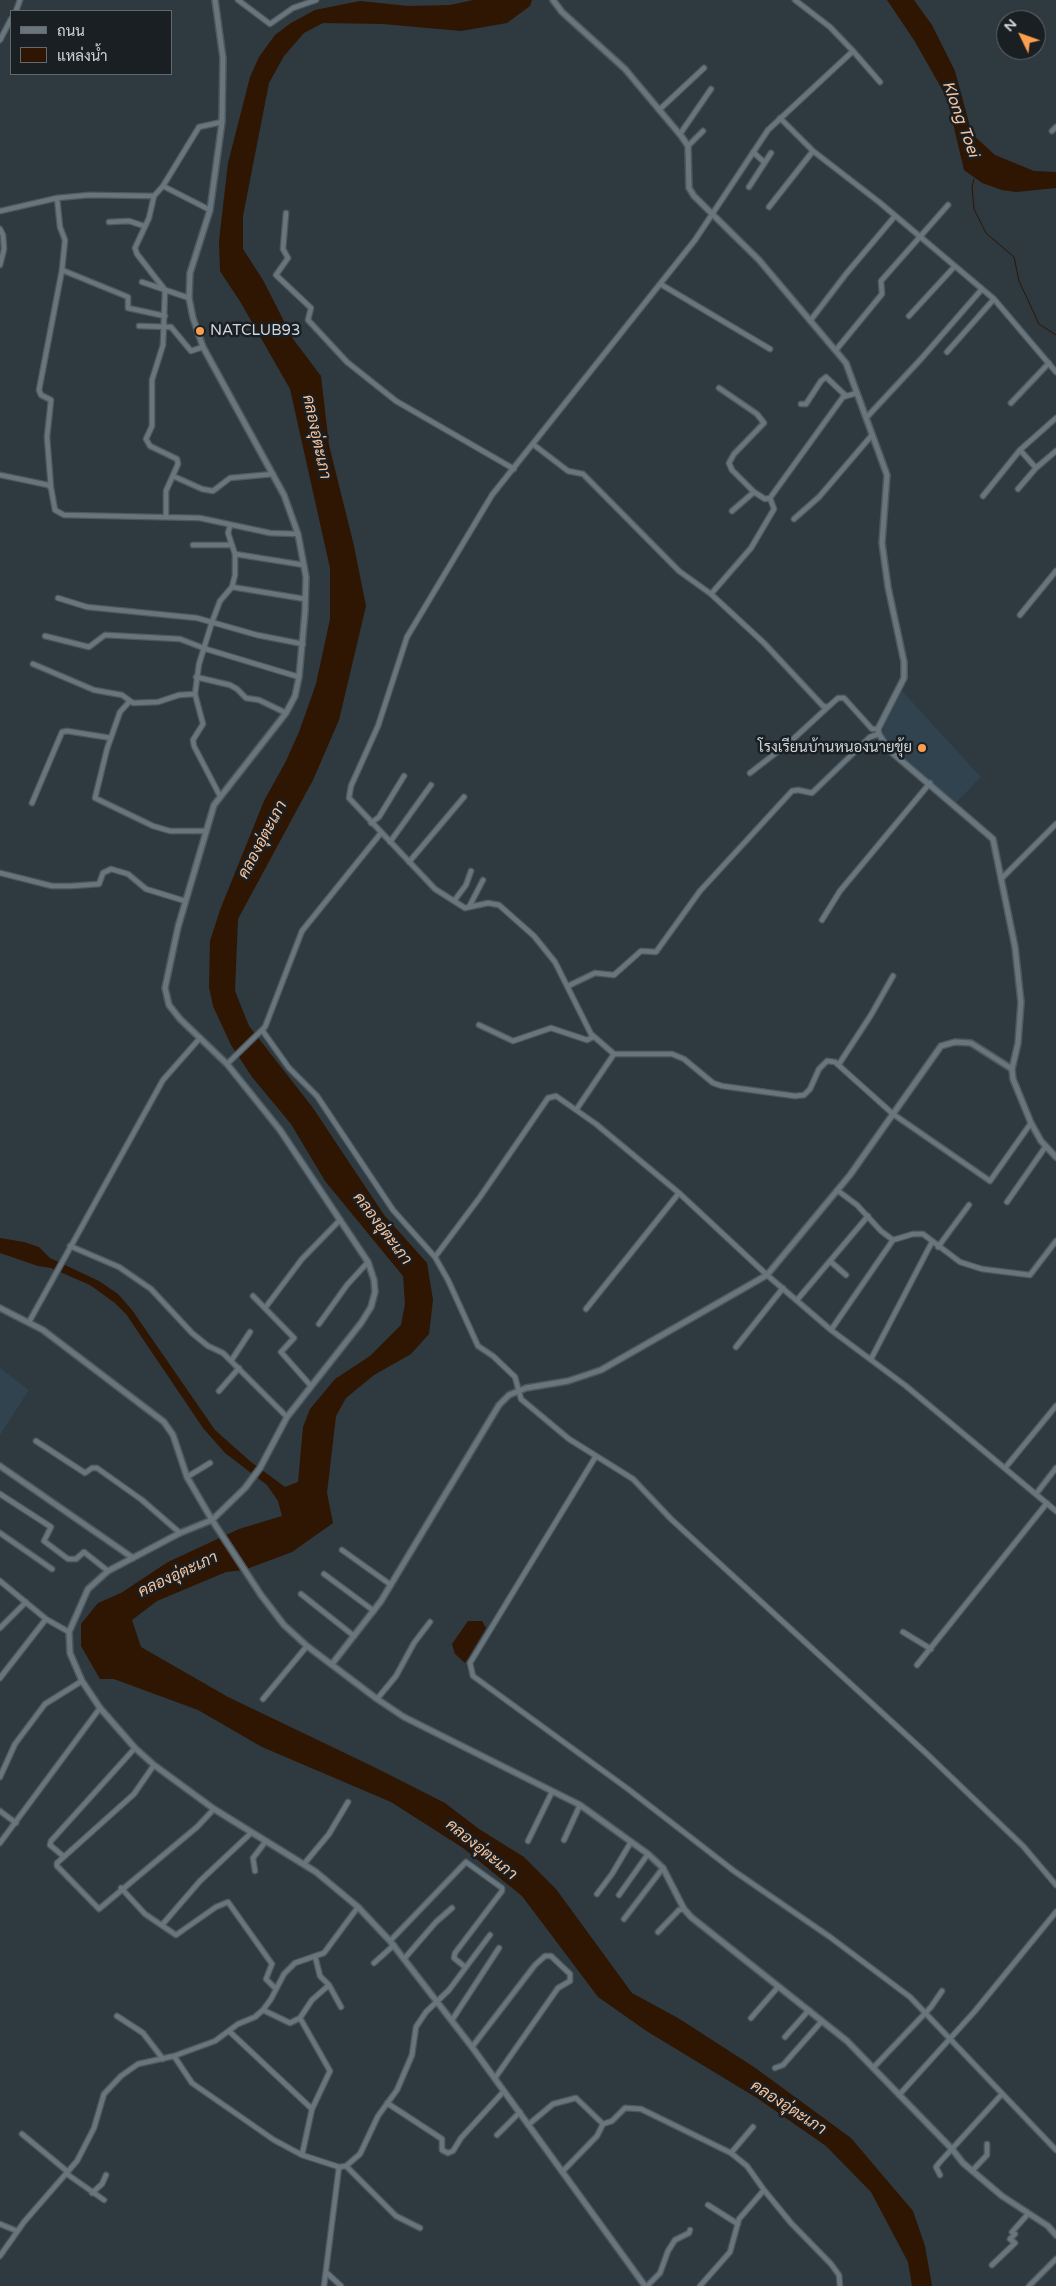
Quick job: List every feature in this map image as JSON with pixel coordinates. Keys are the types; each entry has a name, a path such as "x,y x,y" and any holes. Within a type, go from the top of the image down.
{"street":[{"path":"215,0 223,58 222,122 210,210 190,273 189,298 193,318 203,347 226,393 284,496 298,534 306,577 305,599 299,677 294,696 286,713 214,805 185,901 165,988 169,1005 227,1064 280,1130 338,1220 368,1262 374,1280 375,1292 371,1307 287,1417 254,1477 212,1520 180,1533 108,1571 88,1590 69,1632 70,1653 82,1681 100,1708 135,1748 154,1765 214,1809 304,1864 358,1907 392,1943 472,2047 646,2286 660,2273 668,2251 675,2240 689,2233 690,2230"},
{"path":"238,0 270,24 293,8 316,0"},
{"path":"553,0 562,12 625,70 680,134 688,146 689,188 713,215 759,260 846,363 887,475 882,543 888,587 904,662 904,678 900,690 879,732 870,737 812,793 798,790 792,791 700,891 656,952 641,951 614,975 595,973 568,986"},
{"path":"795,0 830,27 880,82"},
{"path":"0,40 10,22"},
{"path":"853,51 768,130 713,215 662,285 534,446 492,495 408,637 378,726 351,786 349,798 435,889 465,908 488,903 499,905 534,936 555,962 593,1038 614,1054 672,1054 684,1059 713,1083 722,1086 794,1096 804,1096 810,1089 819,1070 827,1061 831,1060 839,1064 893,1114 990,1181 1031,1123"},
{"path":"659,110 704,68"},
{"path":"680,134 711,90"},
{"path":"780,118 813,151 994,298 1056,372"},
{"path":"166,516 166,491 178,464 177,459 150,446 146,439 152,426 152,380 164,345 165,290 137,254 135,248 149,218 154,196 163,186 199,127 222,122"},
{"path":"1052,131 1056,127"},
{"path":"688,146 703,132"},
{"path":"769,207 813,151"},
{"path":"753,152 764,162"},
{"path":"749,187 771,152"},
{"path":"163,186 210,210"},
{"path":"0,211 58,198 89,195 154,196"},
{"path":"58,198 60,227 65,240 62,270 39,390 41,395 51,400 47,437 51,488 55,510 64,515 200,518 230,526 270,533 298,534"},
{"path":"836,350 882,294 881,281 948,205"},
{"path":"286,213 283,249 288,258 276,275 311,308 308,320 347,362 396,402 514,469"},
{"path":"810,322 846,274 895,216"},
{"path":"109,222 129,221 144,226"},
{"path":"0,229 4,249 0,265"},
{"path":"909,316 955,266"},
{"path":"62,270 128,297 128,308 164,316"},
{"path":"142,282 189,298"},
{"path":"662,285 770,349"},
{"path":"866,418 982,289"},
{"path":"947,352 994,298"},
{"path":"138,326 171,327 191,351 203,347"},
{"path":"1011,403 1049,363"},
{"path":"801,404 806,404 820,381 826,377 846,396"},
{"path":"719,388 752,410 764,422 728,463 729,467 754,492 765,498 770,498"},
{"path":"770,498 843,397 857,393"},
{"path":"983,496 1020,450 1056,418"},
{"path":"794,519 819,497 872,435"},
{"path":"534,446 568,470 583,474 679,571 711,594 764,644 823,706 828,707"},
{"path":"1020,450 1036,468"},
{"path":"1018,489 1036,468 1056,451"},
{"path":"173,476 202,489 213,491 230,478 273,474"},
{"path":"0,475 40,483 51,488"},
{"path":"732,511 754,492"},
{"path":"711,594 751,548 774,508 770,498"},
{"path":"220,796 194,746 193,740 203,724 195,694 196,677 220,601 232,587 235,575 235,554 228,533 230,526"},
{"path":"193,545 232,545"},
{"path":"235,554 304,565"},
{"path":"1020,615 1056,571"},
{"path":"232,587 305,599"},
{"path":"58,598 87,607 197,618 302,644"},
{"path":"45,636 89,647 105,635 180,639 206,649 299,677"},
{"path":"33,664 94,690 122,695 133,704 158,702 179,695 195,694"},
{"path":"196,677 230,685 246,698 259,700 286,713"},
{"path":"750,773 790,742 838,698 844,698 872,729 879,732 889,750 930,783 993,839 1015,946 1022,1002 1018,1043 1012,1069 1013,1079 1031,1123 1046,1146 1056,1157"},
{"path":"130,701 120,712 95,798 153,826 170,830 205,831"},
{"path":"32,803 62,732 67,731 111,738"},
{"path":"371,823 379,817 404,776"},
{"path":"822,920 840,891 930,783"},
{"path":"390,842 431,785"},
{"path":"409,862 464,797"},
{"path":"1002,879 1056,824"},
{"path":"227,1064 262,1031 302,931 381,833"},
{"path":"0,873 52,886 71,886 99,884 103,873 111,868 128,874 146,888 185,901"},
{"path":"454,902 466,885 471,871"},
{"path":"469,907 483,880"},
{"path":"839,1064 871,1015 893,976"},
{"path":"479,1025 513,1041 551,1028 587,1040 593,1038"},
{"path":"262,1031 289,1068 317,1096 393,1210 435,1257 448,1280 478,1346 493,1356 515,1377 521,1399 569,1439 634,1479 671,1519 927,1754 1024,1846 1056,1884"},
{"path":"29,1322 163,1080 200,1038"},
{"path":"332,1664 374,1611 499,1405 509,1395 518,1391 568,1381 601,1370 767,1275 837,1190 941,1046 955,1042 971,1043 1012,1069"},
{"path":"576,1110 614,1054"},
{"path":"435,1257 480,1198 548,1098 556,1096 596,1124 679,1193 767,1275 831,1330 871,1359 1056,1511"},
{"path":"1007,1202 1046,1146"},
{"path":"837,1190 893,1240"},
{"path":"586,1309 679,1193"},
{"path":"938,1247 969,1205"},
{"path":"798,1300 868,1216"},
{"path":"265,1308 302,1259 338,1220"},
{"path":"831,1330 893,1240 913,1234 923,1234 960,1262 1001,1273 1030,1275 1056,1242"},
{"path":"871,1359 932,1242"},
{"path":"70,1246 119,1267 151,1289 192,1333 231,1361 287,1417"},
{"path":"320,1324 346,1285 368,1262"},
{"path":"831,1262 846,1275"},
{"path":"736,1347 783,1288"},
{"path":"253,1296 294,1338 281,1352 311,1386"},
{"path":"0,1308 29,1322 104,1375 164,1422 173,1435 188,1477 212,1520 244,1570 284,1624 307,1646 377,1699 428,1730 580,1805 648,1854 663,1868 684,1909 691,1917 847,2041 972,2171 1002,2196 1048,2226 1056,2235"},
{"path":"231,1361 250,1332"},
{"path":"220,1391 238,1368"},
{"path":"1005,1468 1056,1406"},
{"path":"36,1441 85,1473 92,1468 97,1468 142,1500 180,1533"},
{"path":"596,1456 470,1663 473,1676 628,1789 734,1871 830,1937 926,2011 950,2039 1056,2150"},
{"path":"188,1477 210,1463"},
{"path":"0,1466 133,1558"},
{"path":"1036,1494 1056,1468"},
{"path":"0,1494 51,1527 44,1541 68,1558 76,1559 84,1552 108,1571"},
{"path":"917,1665 1047,1503"},
{"path":"0,1533 52,1569"},
{"path":"342,1550 391,1585"},
{"path":"324,1574 374,1611"},
{"path":"0,1581 46,1619 69,1632"},
{"path":"301,1594 354,1636"},
{"path":"0,1628 26,1602"},
{"path":"0,1678 46,1619"},
{"path":"377,1699 396,1676 414,1643 430,1622"},
{"path":"902,1632 931,1649"},
{"path":"263,1699 307,1646"},
{"path":"0,1777 15,1744 45,1704 82,1681"},
{"path":"0,1843 100,1708"},
{"path":"63,1856 50,1845 50,1841 135,1748"},
{"path":"154,1765 134,1794 57,1862 57,1866 99,1909 121,1888 192,1831 214,1809"},
{"path":"528,1842 552,1792"},
{"path":"304,1864 325,1840 348,1802"},
{"path":"564,1840 580,1805"},
{"path":"0,1812 16,1823"},
{"path":"162,1925 200,1881 251,1833"},
{"path":"255,1871 254,1858 266,1841"},
{"path":"597,1894 612,1874 631,1842"},
{"path":"619,1895 648,1854"},
{"path":"374,1963 466,1862 502,1888 502,1891 455,1953 454,1958 465,1967"},
{"path":"624,1919 663,1868"},
{"path":"121,1888 145,1914 176,1935 216,1907 228,1902 272,1964 266,1979 275,1988"},
{"path":"0,2256 17,2231 68,2173 87,2144 104,2094 129,2068 174,2056 214,2041 263,2010 284,1974 295,1963 324,1953 358,1907"},
{"path":"404,1959 436,1922 452,1908"},
{"path":"658,1932 679,1910 684,1909"},
{"path":"898,2096 950,2039 1056,1912"},
{"path":"174,2056 192,2083 274,2140 302,2155 339,2167 346,2166 360,2154 387,2103 397,2090 412,2055 416,2027 437,2001 449,1990 490,1935"},
{"path":"452,2020 499,1948"},
{"path":"315,1956 320,1976 329,1985 341,2007"},
{"path":"472,2047 530,1971 545,1956 551,1956 570,1974 570,1981 558,1988 494,2078"},
{"path":"263,2010 287,2023 300,2018 310,2003 329,1985"},
{"path":"751,2018 778,1987"},
{"path":"873,2068 926,2011 942,1990"},
{"path":"785,2037 808,2010"},
{"path":"117,2016 143,2034 163,2059"},
{"path":"300,2018 330,2071 312,2109 302,2155"},
{"path":"775,2068 783,2065 822,2021"},
{"path":"229,2031 312,2109"},
{"path":"387,2103 442,2139 442,2150 448,2153 453,2151 461,2138 504,2091"},
{"path":"940,2175 936,2167 1002,2094"},
{"path":"528,2125 553,2104 572,2098 576,2098 603,2124"},
{"path":"562,2172 597,2136 603,2124 612,2121 625,2108 641,2109 732,2153 747,2166 791,2223 831,2264 839,2275 840,2286"},
{"path":"497,2135 520,2112"},
{"path":"732,2153 753,2127"},
{"path":"22,2134 92,2193 104,2200"},
{"path":"972,2171 987,2154 987,2144"},
{"path":"346,2166 396,2216 420,2228"},
{"path":"324,2286 339,2167"},
{"path":"92,2193 102,2184 106,2175"},
{"path":"700,2286 730,2252 739,2219 764,2190"},
{"path":"708,2205 738,2224"},
{"path":"992,2264 1015,2243 1010,2239 1015,2234 1012,2232 1028,2214"},
{"path":"0,2224 17,2231"},
{"path":"1029,2286 1056,2259"},
{"path":"327,2273 341,2286"}],"shaded area":[{"name":"โรงเรียนบ้านหนองนายขุ้ย","path":"902,691 981,777 955,804 893,753 886,743 883,736 884,727"},
{"path":"0,1368 29,1390 0,1435"}],"water":[{"name":"คลองอุ่ตะเภา","path":"473,0 532,0 530,6 507,23 461,31 383,24 323,23 304,33 284,56 269,83 243,216 243,249 263,280 293,339 321,376 329,445 354,546 366,606 339,720 313,780 238,919 235,991 249,1026 313,1108 384,1215 427,1263 433,1300 429,1334 411,1354 374,1375 346,1398 336,1416 327,1493 333,1523 292,1552 244,1570 226,1572 157,1601 132,1620 141,1647 228,1697 445,1803 479,1829 524,1857 556,1889 632,1993 678,2018 754,2067 851,2138 913,2211 925,2246 932,2286 912,2286 908,2262 871,2192 826,2146 757,2098 648,2032 598,1997 522,1896 463,1848 391,1802 262,1747 198,1710 114,1679 100,1679 81,1646 81,1624 98,1603 121,1593 168,1562 239,1529 282,1516 278,1501 267,1485 225,1453 203,1428 126,1314 115,1303 90,1285 51,1268 38,1266 0,1253 0,1238 39,1247 50,1258 99,1281 118,1294 132,1310 215,1430 251,1462 285,1487 298,1482 303,1427 310,1409 335,1379 370,1356 401,1325 405,1304 403,1276 325,1181 291,1124 252,1077 231,1045 213,1006 209,987 210,941 220,910 264,801 286,761 299,732 316,684 330,619 330,568 290,389 241,303 220,271 219,241 228,163 250,77 259,57 275,35 291,23 315,10 360,1 408,6 450,5"},
{"name":"Klong Toei","path":"887,0 914,0 932,25 955,71 972,134 995,155 1034,171 1056,172 1056,188 1016,192 1002,190 982,183 964,170 947,98 914,40"},
{"path":"468,1621 482,1621 486,1628 465,1663 455,1654 452,1644"}],"waterway":[{"path":"974,179 972,187 974,209 986,233 1014,257 1019,281 1039,324 1056,335"}],"place":[{"name":"NATCLUB93","path":"200,331"},
{"name":"โรงเรียนบ้านหนองนายขุ้ย","path":"922,748"}]}
